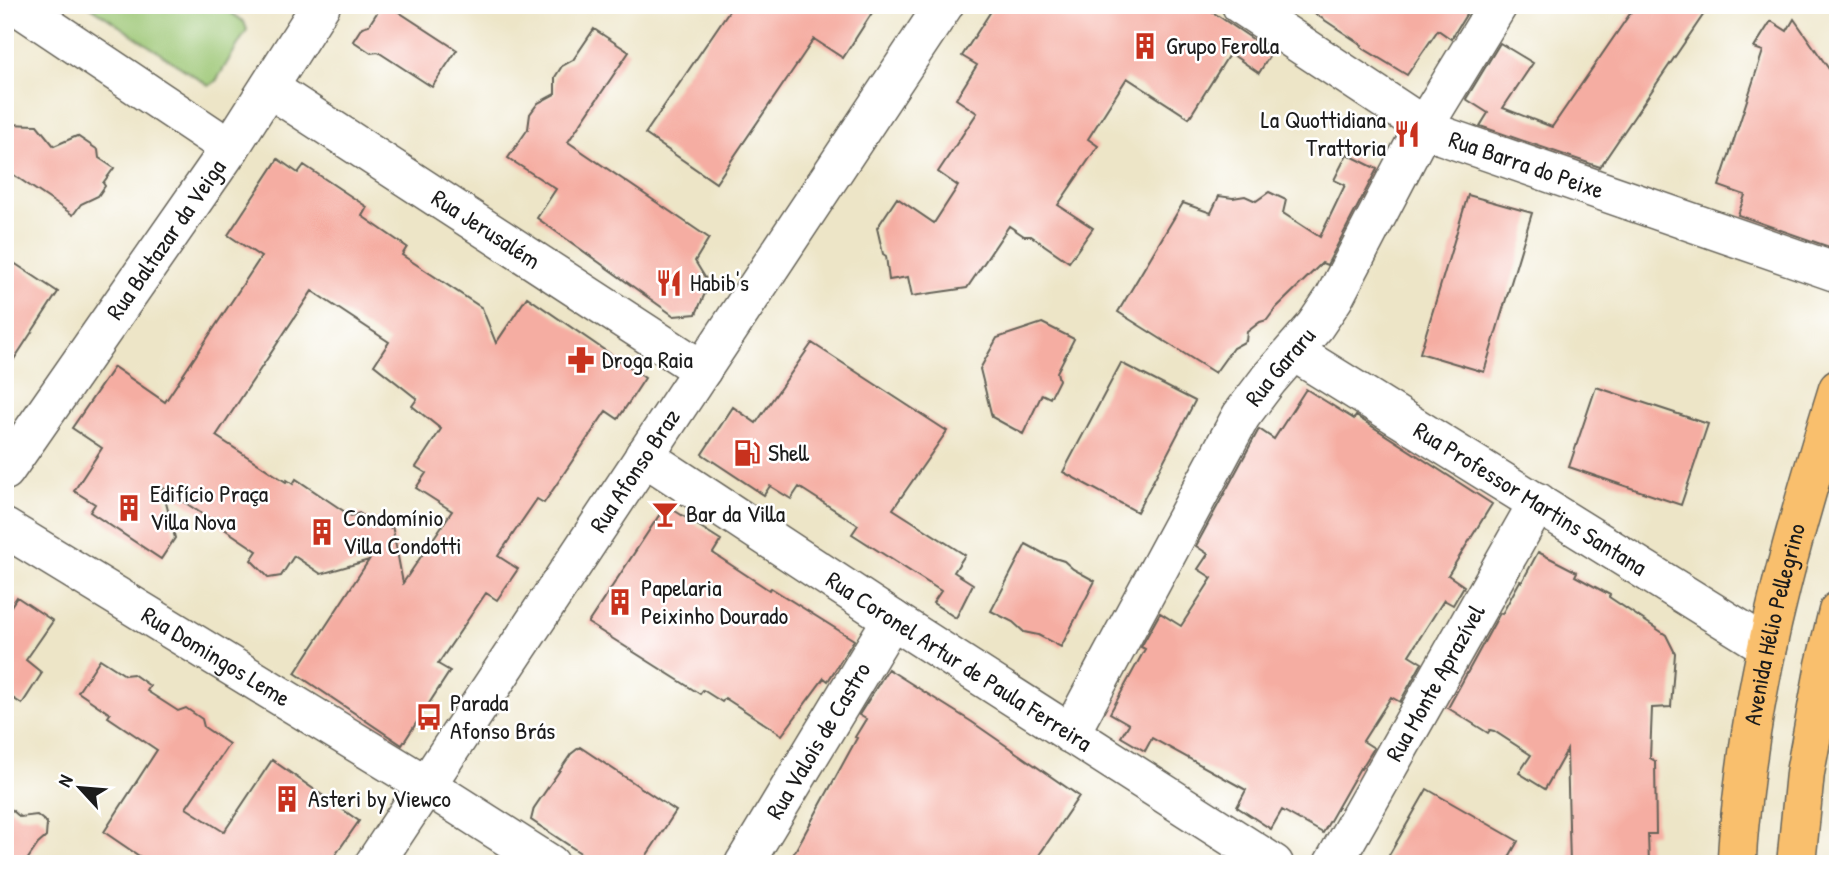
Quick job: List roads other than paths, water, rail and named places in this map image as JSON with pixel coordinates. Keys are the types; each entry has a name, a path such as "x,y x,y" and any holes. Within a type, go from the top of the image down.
{"main road":[{"name":"Avenida Hélio Pellegrino","path":"1737,864 1748,752 1761,667 1794,532 1838,390"},
{"path":"1796,864 1805,774 1838,611"}],"street":[{"path":"16,5 230,148"},
{"name":"Rua Afonso Braz","path":"374,864 944,5"},
{"name":"Rua Barra do Peixe","path":"1241,5 1443,136 1838,273"},
{"name":"Rua Gararu","path":"1070,734 1241,416 1334,298 1424,126 1498,5"},
{"name":"Rua Baltazar da Veiga","path":"5,471 230,148 269,88 307,10"},
{"name":"Rua Jerusalém","path":"269,88 702,370"},
{"name":"Rua Professor Martins Santana","path":"1294,352 1767,646"},
{"name":"Rua Coronel Artur de Paula Ferreira","path":"644,456 1274,864"},
{"name":"Rua Monte Aprazível","path":"1332,864 1538,502"},
{"name":"Rua Domingos Leme","path":"5,528 426,785 550,864"},
{"name":"Rua Valois de Castro","path":"744,864 892,619"}],"place":[{"name":"Grupo Ferolla","path":"1145,46"},
{"name":"La Quottidiana Trattoria","path":"1407,134"},
{"name":"Habib's","path":"669,283"},
{"name":"Droga Raia","path":"581,360"},
{"name":"Shell","path":"747,453"},
{"name":"Edifício Praça Villa Nova","path":"129,508"},
{"name":"Bar da Villa","path":"665,514"},
{"name":"Condomínio Villa Condotti","path":"322,532"},
{"name":"Papelaria Peixinho Dourado","path":"620,602"},
{"name":"Parada Afonso Brás","path":"429,717"},
{"name":"Asteri by Viewco","path":"287,799"}]}
